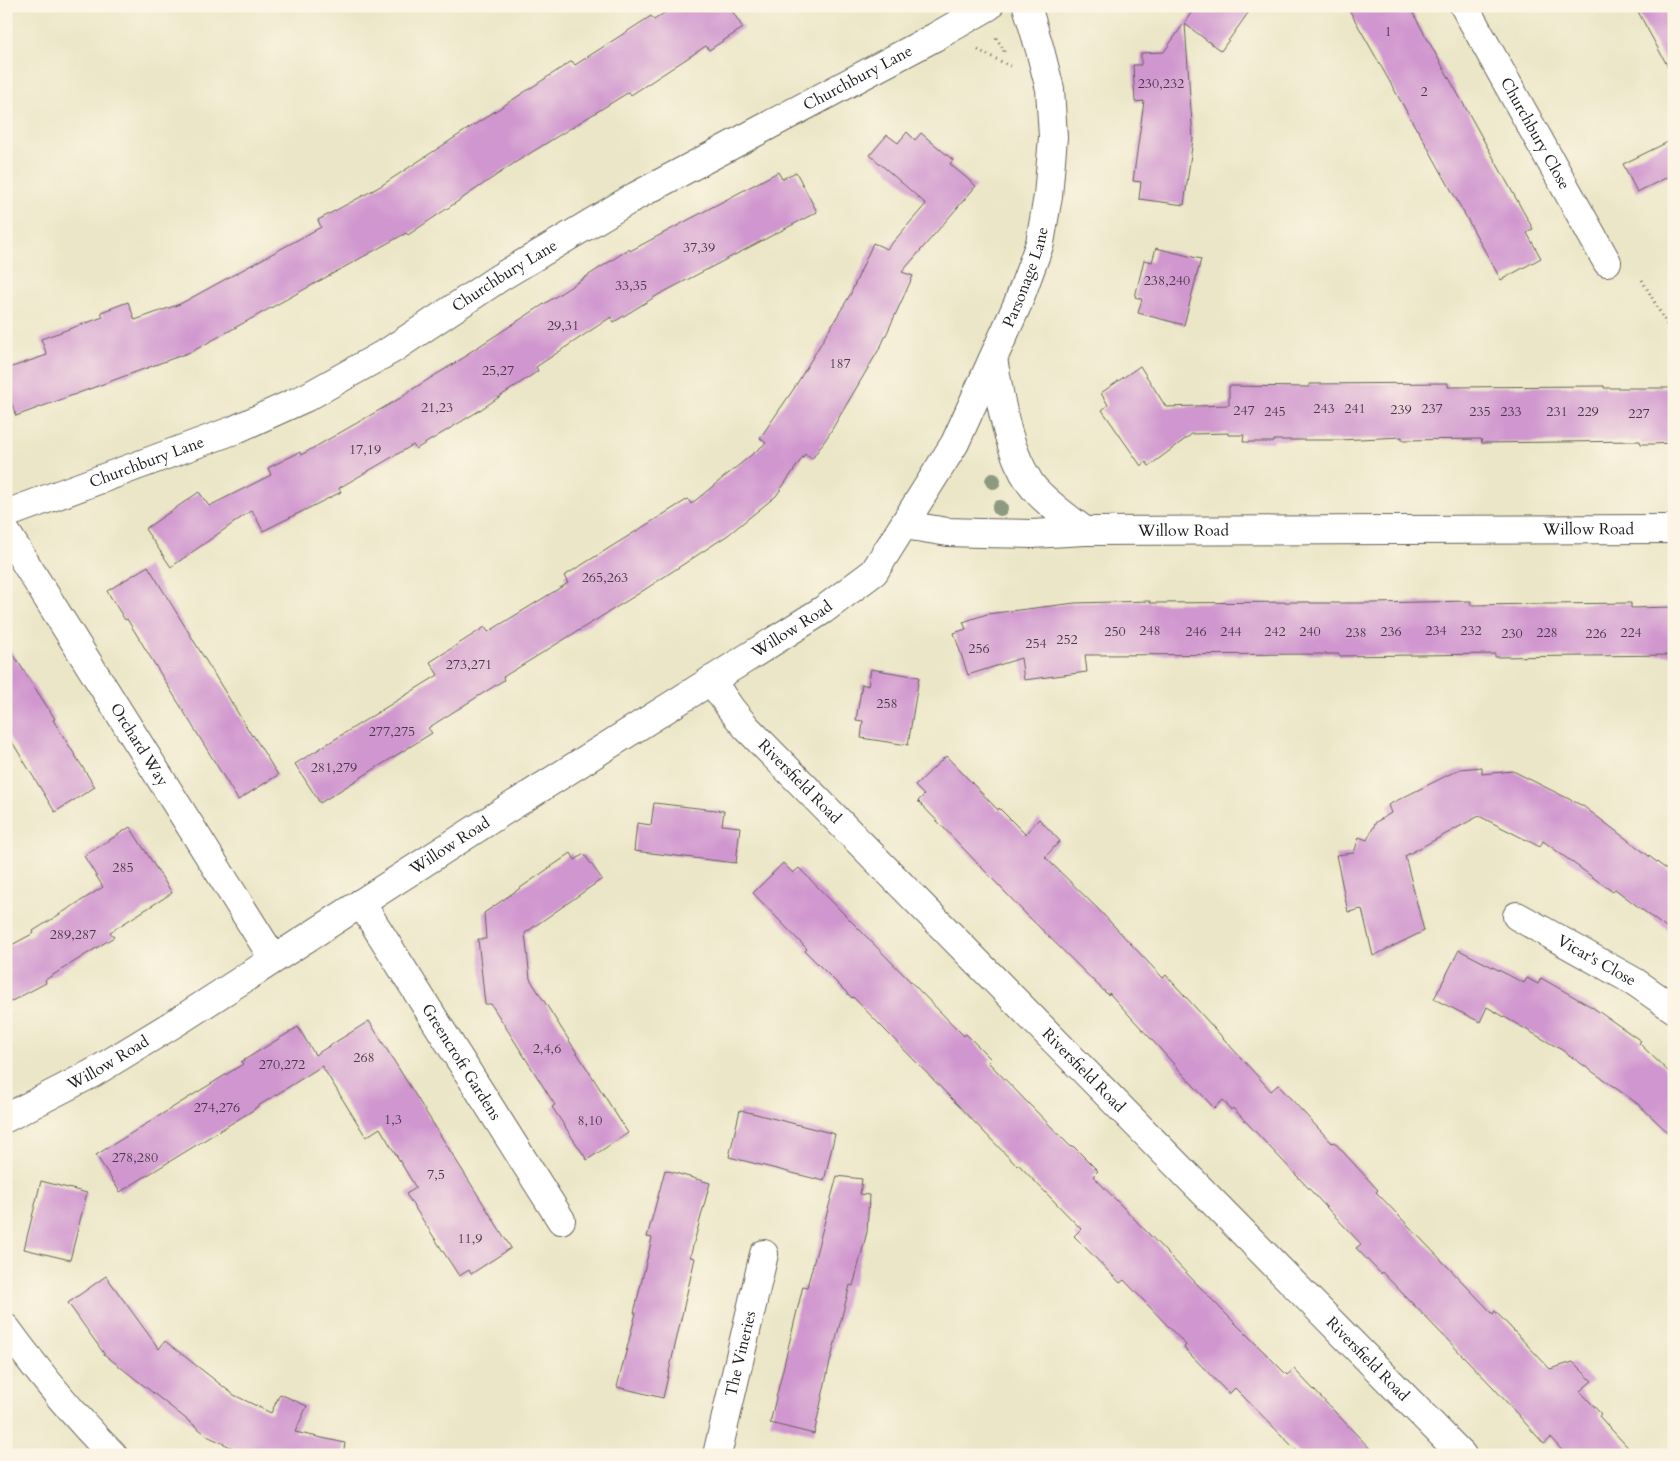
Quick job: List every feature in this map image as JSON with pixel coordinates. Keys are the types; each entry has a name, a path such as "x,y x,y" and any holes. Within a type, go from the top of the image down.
{"street":[{"name":"Churchbury Lane","path":"6,514 234,430 307,397 391,350 499,278 636,196 935,37 989,6"},
{"name":"Parsonage Lane","path":"904,525 955,443 1018,303 1040,243 1048,196 1053,137 1050,89 1027,6"},
{"name":"Churchbury Close","path":"1464,6 1607,262"},
{"path":"993,359 1007,429 1018,460 1031,484 1055,508 1085,531"},
{"name":"Willow Road","path":"6,1118 93,1073 183,1018 273,958 823,610 874,572 904,525 948,532 1032,534 1085,531 1674,529"},
{"name":"Orchard Way","path":"6,532 273,958"},
{"name":"Riversfield Road","path":"711,680 746,727 1462,1455"},
{"name":"Greencroft Gardens","path":"361,903 561,1220"},
{"name":"Vicar's Close","path":"1517,916 1635,982 1674,1009"},
{"name":"The Vineries","path":"717,1455 764,1254"},
{"path":"6,1328 86,1428 113,1455"}],"path":[{"path":"1642,280 1674,337"}],"building":[{"path":"674,6 729,6 743,28 709,50 706,46 631,95 629,92 516,162 408,235 406,233 193,351 16,416 6,388 6,369 47,355 41,339 103,317 101,312 128,302 135,320 180,304 321,227 318,220 379,187 572,61 575,65 651,16 654,20"},
{"path":"1196,6 1253,6 1221,51 1185,24 1193,139 1184,205 1139,199 1141,182 1133,181 1144,101 1135,102 1133,65 1141,65 1141,53 1164,52"},
{"path":"1347,6 1409,6 1533,229 1527,233 1541,258 1501,280"},
{"path":"1635,6 1674,6 1674,78"},
{"path":"907,132 915,140 921,133 953,160 950,164 976,186 902,272 913,276 881,346 828,436 812,459 805,454 776,496 728,535 638,594 503,677 504,680 428,728 432,733 320,803 295,764 438,675 430,662 485,627 488,632 568,583 564,576 688,499 691,504 766,443 760,438 793,390 850,295 873,243 887,249 926,204 870,155 887,135 898,143"},
{"path":"1674,139 1674,174 1637,192 1623,164"},
{"path":"778,172 782,179 796,172 817,212 658,295 614,322 611,317 536,367 538,371 477,412 416,449 413,445 339,488 341,492 263,531 252,510 171,567 145,529 199,492 209,506 271,475 268,468 300,452 301,455 404,396 629,249 630,251"},
{"path":"1156,248 1201,259 1184,325 1138,313 1142,299 1135,297 1144,260 1152,262"},
{"path":"1140,366 1166,407 1229,405 1229,386 1309,387 1309,384 1448,383 1448,387 1604,386 1604,388 1674,388 1674,437 1671,437 1671,443 1654,444 1641,444 1640,441 1482,443 1481,439 1402,440 1402,437 1243,442 1244,435 1228,435 1228,433 1192,434 1149,466 1146,462 1141,466 1102,410 1108,405 1101,393"},
{"path":"148,566 278,775 238,800 127,619 125,620 107,591"},
{"path":"1150,601 1150,603 1373,603 1471,601 1470,605 1631,603 1631,608 1674,607 1674,655 1495,657 1495,654 1339,656 1339,654 1085,655 1087,672 1024,680 1021,658 968,675 954,633 966,629 963,622 987,614 1075,603"},
{"path":"6,643 55,719 53,720 95,787 55,812 6,732"},
{"path":"871,669 919,677 908,745 861,738 863,721 856,720 862,684 868,686"},
{"path":"946,756 998,810 999,808 1025,834 1039,819 1060,841 1045,857 1098,909 1163,978 1166,975 1271,1091 1278,1085 1378,1190 1376,1192 1493,1314 1495,1311 1550,1369 1573,1362 1592,1381 1580,1391 1601,1414 1599,1416 1635,1455 1566,1455 1551,1438 1544,1444 1493,1387 1382,1272 1381,1274 1356,1248 1361,1244 1233,1108 1231,1110 1223,1100 1214,1108 1109,993 1108,995 1025,913 918,801 924,795 915,786"},
{"path":"1482,767 1482,774 1513,771 1583,806 1674,875 1674,934 1615,889 1613,892 1543,841 1540,847 1479,816 1405,856 1424,931 1373,956 1362,909 1348,912 1336,855 1354,853 1359,837 1367,840 1376,822 1391,813 1388,805 1460,769"},
{"path":"654,803 724,811 722,825 740,827 736,863 634,851 637,823 651,825"},
{"path":"130,827 172,893 110,932 114,937 45,980 46,983 6,1004 6,948 34,933 33,931 103,887 84,856"},
{"path":"571,853 575,860 584,854 602,879 525,933 530,979 628,1133 587,1160 552,1107 555,1105 491,1004 485,1004 478,939 486,939 484,913"},
{"path":"783,863 793,873 799,868 964,1036 966,1034 991,1059 988,1062 1071,1147 1073,1146 1098,1171 1093,1176 1222,1310 1287,1375 1294,1369 1376,1455 1301,1455 1235,1388 1229,1394 1184,1348 1186,1345 1124,1280 1120,1283 1074,1236 1081,1229 853,997 805,951 807,949 753,893"},
{"path":"1459,950 1524,983 1527,978 1538,984 1541,978 1592,1007 1641,1041 1639,1043 1674,1077 1674,1138 1638,1104 1562,1050 1487,1007 1480,1022 1434,999"},
{"path":"369,1021 511,1248 471,1274 469,1270 459,1276 406,1194 416,1188 380,1128 366,1137 322,1066 120,1192 96,1155 243,1064 241,1062 298,1027 315,1055"},
{"path":"740,1110 835,1134 824,1181 729,1157"},
{"path":"665,1170 710,1183 690,1257 695,1258 663,1398 617,1387 636,1313 634,1313 652,1238 647,1237"},
{"path":"837,1176 862,1179 860,1194 869,1195 867,1232 853,1286 850,1285 814,1434 770,1423 803,1286 807,1287"},
{"path":"41,1181 87,1193 70,1260 24,1249"},
{"path":"106,1276 159,1349 165,1341 234,1395 271,1413 280,1394 307,1406 295,1432 345,1443 343,1455 248,1455 209,1437 105,1355 68,1303"}]}
